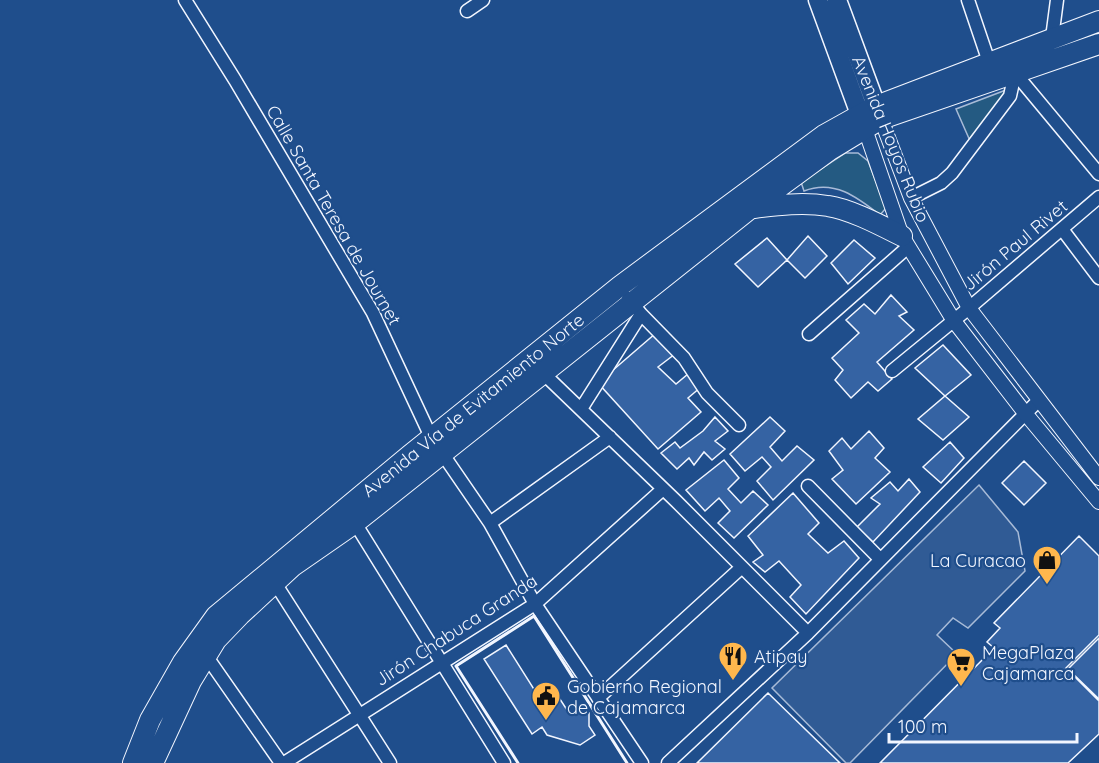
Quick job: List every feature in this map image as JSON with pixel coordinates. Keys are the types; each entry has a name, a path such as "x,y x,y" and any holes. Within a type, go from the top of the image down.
{"highway":[{"path":"871,117 989,62 1099,21"},
{"path":"871,117 1015,73 1099,44"},
{"name":"Avenida Vía de Evitamiento Norte","path":"133,763 150,720 183,662 216,616 437,445 636,308 751,208 871,117"},
{"name":"Avenida Vía de Evitamiento Norte","path":"153,763 190,681 216,640 275,583 294,566 355,523 437,445 620,286 824,135 871,117"},
{"path":"751,208 790,204 830,206 876,223 905,241"}],"main road":[{"name":"Avenida Hoyos Rubio","path":"818,0 871,117"},
{"name":"Avenida Hoyos Rubio","path":"837,0 871,117"}],"street":[{"name":"Calle Santa Teresa de Journet","path":"185,0 373,313 437,445 490,523 535,604 642,763"},
{"path":"467,11 483,0"},
{"path":"968,0 989,62"},
{"path":"1052,38 1057,0"},
{"path":"1015,73 1099,174"},
{"path":"911,198 941,183 952,173 1010,96 1015,73"},
{"name":"Avenida Hoyos Rubio","path":"871,117 969,308 1099,478"},
{"name":"Avenida Hoyos Rubio","path":"871,117 905,241 954,321 1025,413 1099,502"},
{"name":"Jirón Paul Rivet","path":"892,371 1099,197"},
{"path":"1062,229 1099,278"},
{"path":"809,334 905,241"},
{"path":"620,286 636,308 684,358 707,393 739,425"},
{"path":"581,409 636,308"},
{"path":"543,373 808,633"},
{"path":"668,763 808,633 1039,400"},
{"path":"490,523 610,437"},
{"path":"808,486 879,559"},
{"name":"Jirón Chabuca Granda","path":"282,763 535,604 663,489"},
{"path":"355,523 504,763"},
{"path":"598,698 742,567"},
{"path":"275,583 390,763"},
{"path":"207,657 282,763"}],"shaded area":[{"path":"1006,90 1009,95 971,143 956,109"},
{"path":"845,153 858,153 868,161 886,208 880,215 845,192 825,187 804,191 801,182"},
{"path":"979,485 1018,532 1025,571 968,628 953,618 937,635 957,654 850,763 846,763 772,688"}],"building":[{"path":"808,236 827,256 805,278 787,260"},
{"path":"767,238 787,260 758,287 735,264"},
{"path":"854,240 875,258 848,284 831,263"},
{"path":"891,295 907,312 899,316 914,330 877,362 892,379 878,391 868,382 851,398 835,380 843,370 832,358 859,333 846,320 864,304 875,314"},
{"path":"656,333 675,354 658,367 676,384 688,374 701,387 688,398 701,412 658,449 598,383"},
{"path":"943,345 971,375 945,396 915,368"},
{"path":"945,396 969,417 943,440 918,419"},
{"path":"715,417 728,431 715,441 725,449 712,460 704,452 694,465 689,458 677,469 661,453 675,442 680,448 703,431"},
{"path":"770,417 785,431 770,447 782,461 797,446 814,460 773,500 757,481 771,467 762,457 745,471 730,454"},
{"path":"869,431 884,448 875,458 890,472 856,504 832,479 843,470 829,451 842,438 851,449"},
{"path":"950,442 964,458 941,483 923,467"},
{"path":"724,460 739,478 728,489 741,503 753,491 768,505 734,538 718,523 730,511 719,498 705,511 686,490"},
{"path":"1024,461 1046,483 1024,505 1002,483"},
{"path":"909,479 920,492 873,542 857,527 880,504 871,498 890,482 898,491"},
{"path":"793,493 819,523 808,534 828,553 844,541 859,558 806,614 790,597 801,585 779,561 765,572 753,562 763,555 748,536"},
{"path":"1079,536 1099,556 1099,635 1066,668 1099,701 1099,734 1068,763 880,763 994,648 987,642 1000,628 994,623"},
{"path":"1099,638 1099,699 1068,669"},
{"path":"506,645 542,702 556,693 569,713 589,713 589,726 595,735 580,745 547,735 542,727 532,734 484,659"},
{"path":"768,693 840,763 697,763"}],"wall":[{"path":"518,763 456,666 534,616 627,763"}],"place":[{"name":"La Curacao","path":"1047,586"},
{"name":"Atipay","path":"733,682"},
{"name":"MegaPlaza Cajamarca","path":"961,688"},
{"name":"Gobierno Regional de Cajamarca","path":"546,722"}]}
